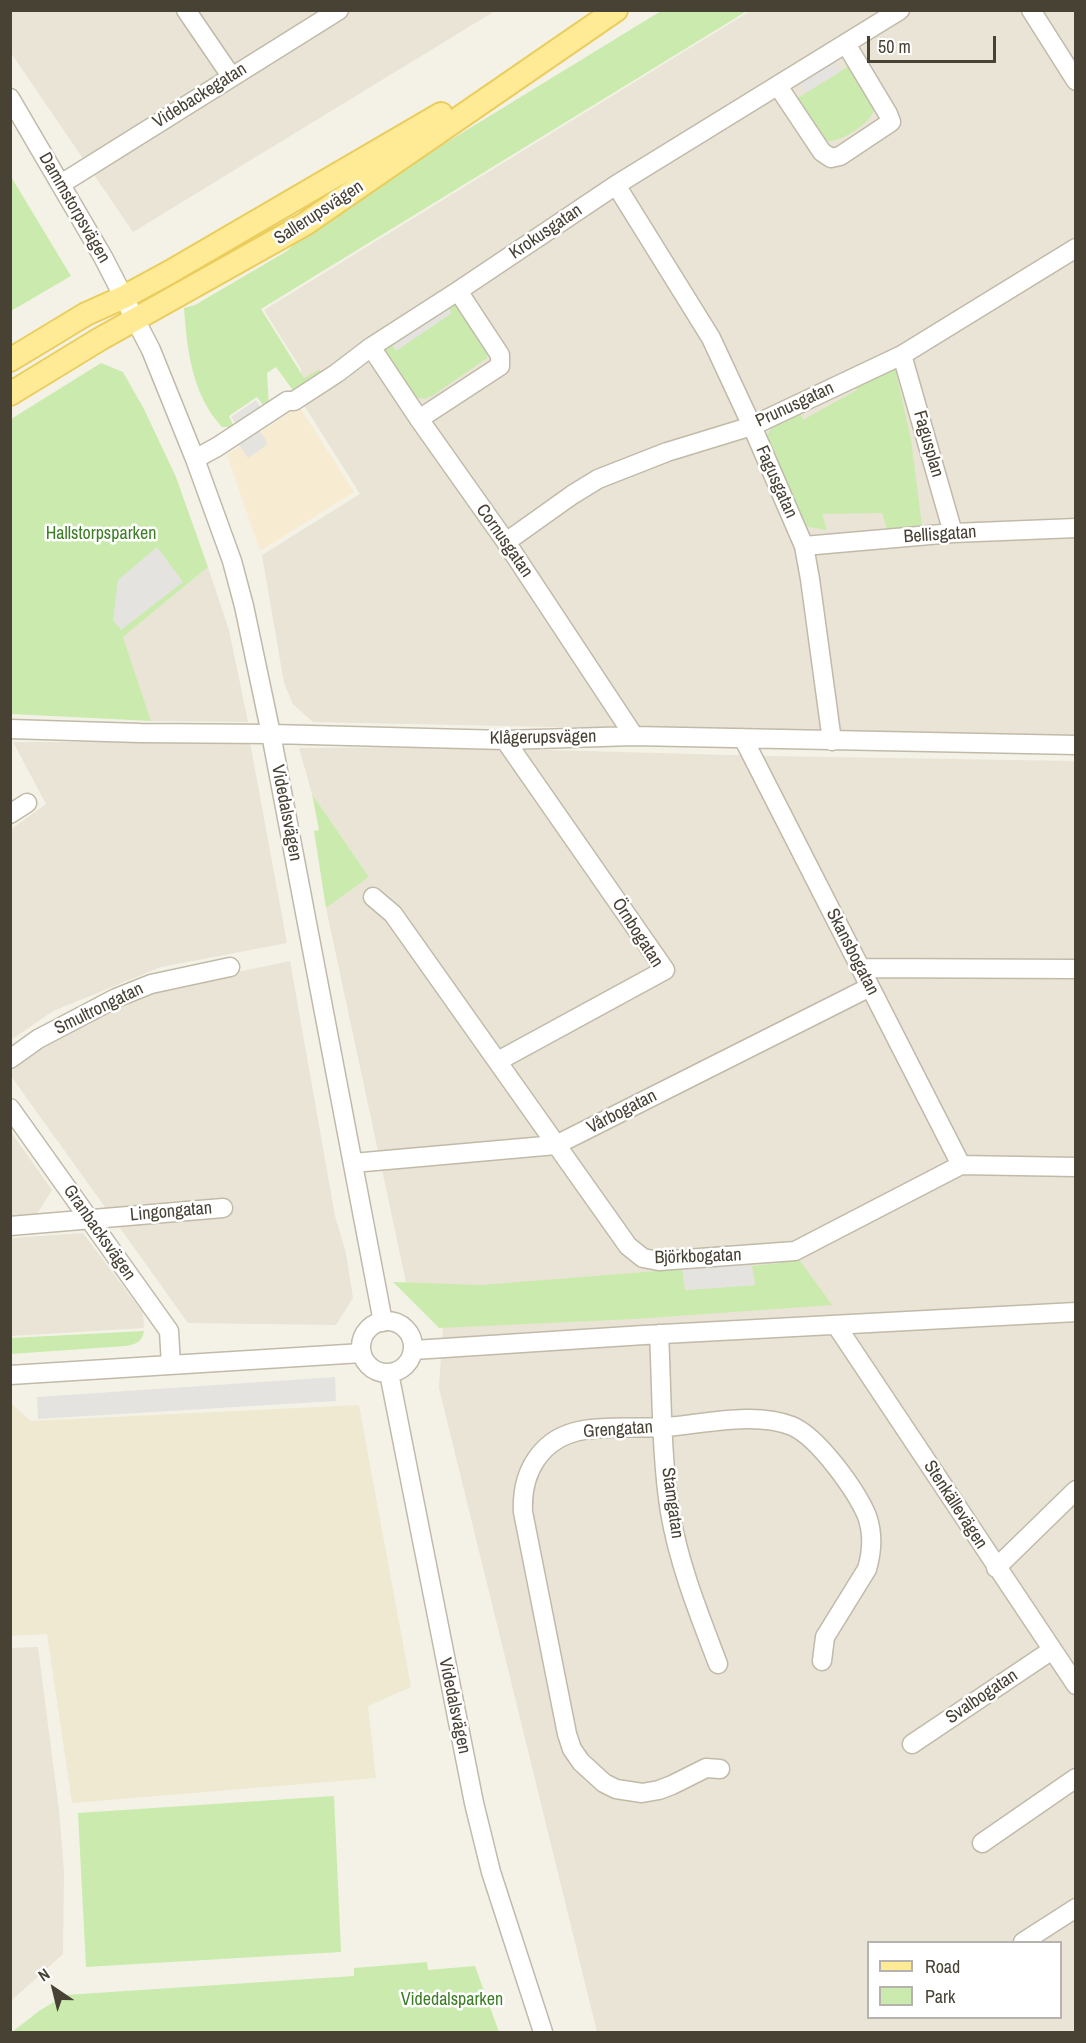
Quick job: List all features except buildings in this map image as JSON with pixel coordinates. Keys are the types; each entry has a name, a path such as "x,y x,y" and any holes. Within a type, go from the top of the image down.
{"main road":[{"name":"Sallerupsvägen","path":"10,360 86,314 124,297 308,193 615,10"},
{"name":"Sallerupsvägen","path":"10,394 136,319 305,224 615,10"}],"street":[{"path":"186,10 231,76"},
{"name":"Videbackegatan","path":"61,184 339,10"},
{"name":"Krokusgatan","path":"195,459 287,401 294,401 337,373 370,347 616,185 900,10"},
{"path":"1031,10 1076,81"},
{"path":"778,86 822,152 831,158 840,156 891,122 846,44"},
{"name":"Dammstorpsvägen","path":"10,98 136,319"},
{"name":"Fagusgatan","path":"616,185 711,338 804,546 832,741"},
{"name":"Prunusgatan","path":"506,542 598,479 667,452 752,426 902,355 1076,248"},
{"path":"418,419 500,366 500,354 458,291"},
{"name":"Videdalsvägen","path":"136,319 157,362 195,459 232,561 244,606 271,734 383,1322"},
{"name":"Cornusgatan","path":"370,347 418,419 506,542 634,736"},
{"name":"Fagusplan","path":"902,355 953,533"},
{"name":"Bellisgatan","path":"804,546 953,533 1076,528"},
{"name":"Klågerupsvägen","path":"10,729 505,740 634,736 1076,745"},
{"name":"Skansbogatan","path":"743,738 961,1165"},
{"name":"Örnbogatan","path":"498,1061 665,970 505,740"},
{"path":"10,814 27,803"},
{"name":"Björkbogatan","path":"373,897 393,914 628,1246 643,1257 659,1261 795,1251 961,1165 1076,1167"},
{"name":"Smultrongatan","path":"10,1059 38,1039 116,998 151,984 230,967"},
{"path":"861,968 1076,969"},
{"name":"Vårbogatan","path":"353,1163 555,1145 870,987"},
{"name":"Granbacksvägen","path":"10,1107 169,1331 171,1365"},
{"name":"Lingongatan","path":"10,1226 223,1208"},
{"path":"414,1350 660,1334 1076,1312"},
{"path":"383,1322 391,1322 406,1329 411,1336 414,1350 407,1364 389,1373 372,1368 362,1353 364,1337 368,1330 383,1322"},
{"name":"Stenkällevägen","path":"836,1325 1076,1685"},
{"name":"Stamgatan","path":"660,1334 665,1465 670,1512 691,1595 718,1664"},
{"path":"10,1375 362,1353"},
{"name":"Videdalsvägen","path":"389,1373 474,1803 491,1872 543,2032"},
{"name":"Grengatan","path":"720,1769 706,1768 666,1788 642,1793 616,1789 604,1783 581,1762 572,1749 567,1734 523,1512 524,1485 535,1460 555,1441 568,1434 584,1430 664,1427 716,1421 770,1420 809,1436 825,1453 851,1489 867,1516 871,1539 870,1557 862,1580 825,1637 822,1661"},
{"path":"996,1568 1076,1490"},
{"name":"Svalbogatan","path":"912,1744 1052,1650"},
{"path":"982,1843 1076,1778"},
{"path":"1025,1941 1076,1908"}],"shaded area":[{"path":"10,11 495,11 133,232 11,53"},
{"path":"750,11 1075,11 1075,742 649,729 313,722 293,704 284,683 262,555 360,494 304,405 301,369 264,310"},
{"path":"830,57 840,72 805,93 796,78"},
{"path":"445,303 452,313 396,351 390,341"},
{"path":"256,400 264,412 239,428 231,417"},
{"path":"299,406 354,492 260,551 227,455"},
{"path":"260,431 268,444 248,458 239,445"},
{"path":"157,547 183,582 121,630 113,620 118,580"},
{"path":"208,567 229,630 248,722 151,721 123,637"},
{"path":"13,742 250,742 287,943 161,967 53,1011 11,1040 10,830 46,804"},
{"path":"440,747 1075,761 1075,2032 597,2032 439,1388 443,1324 406,1282 326,908 369,877 312,794 299,748"},
{"path":"290,961 335,1216 346,1253 353,1298 336,1325 188,1323 10,1072 42,1049 151,990"},
{"path":"11,1132 52,1190 37,1214 11,1216"},
{"path":"83,1233 143,1313 144,1328 11,1336 11,1238"},
{"path":"751,1263 755,1285 686,1290 683,1269"},
{"path":"335,1377 336,1401 38,1419 37,1397"},
{"path":"11,1403 31,1421 359,1405 411,1687 368,1706 376,1778 72,1803 47,1634 11,1636"},
{"path":"38,1647 59,1810 64,1871 63,1954 11,2001 11,1648"}],"green space":[{"path":"661,11 747,11 261,309 304,378 320,369 319,381 297,396 276,367 267,373 269,406 265,408 257,397 229,416 234,427 222,427 204,401 193,371 189,356 184,308 195,305 287,251 306,232 390,177"},
{"path":"849,66 874,102 872,114 862,126 842,138 834,141 822,139 796,99"},
{"path":"10,175 71,276 11,311 10,311"},
{"path":"455,299 489,346 487,358 432,396 424,399 410,396 384,350 390,341 397,350 451,313 445,303"},
{"name":"Hallstorpsparken","path":"101,363 123,372 144,409 176,477 208,567 123,637 151,721 11,714 11,419"},
{"path":"895,368 911,440 922,526 887,529 882,513 822,514 827,530 803,526 766,437 774,424 798,409 803,420 857,390 853,382"},
{"path":"312,794 369,877 326,908 314,831 319,830"},
{"path":"798,1258 832,1305 634,1319 439,1328 393,1282 482,1285 682,1269 685,1290 755,1285 752,1266"},
{"path":"144,1331 138,1342 126,1346 11,1354 11,1338"},
{"path":"334,1796 341,1952 86,1967 78,1813"},
{"name":"Videdalsparken","path":"427,1962 428,1970 475,1966 499,2032 12,2032 65,1995 354,1976 354,1968"}]}
